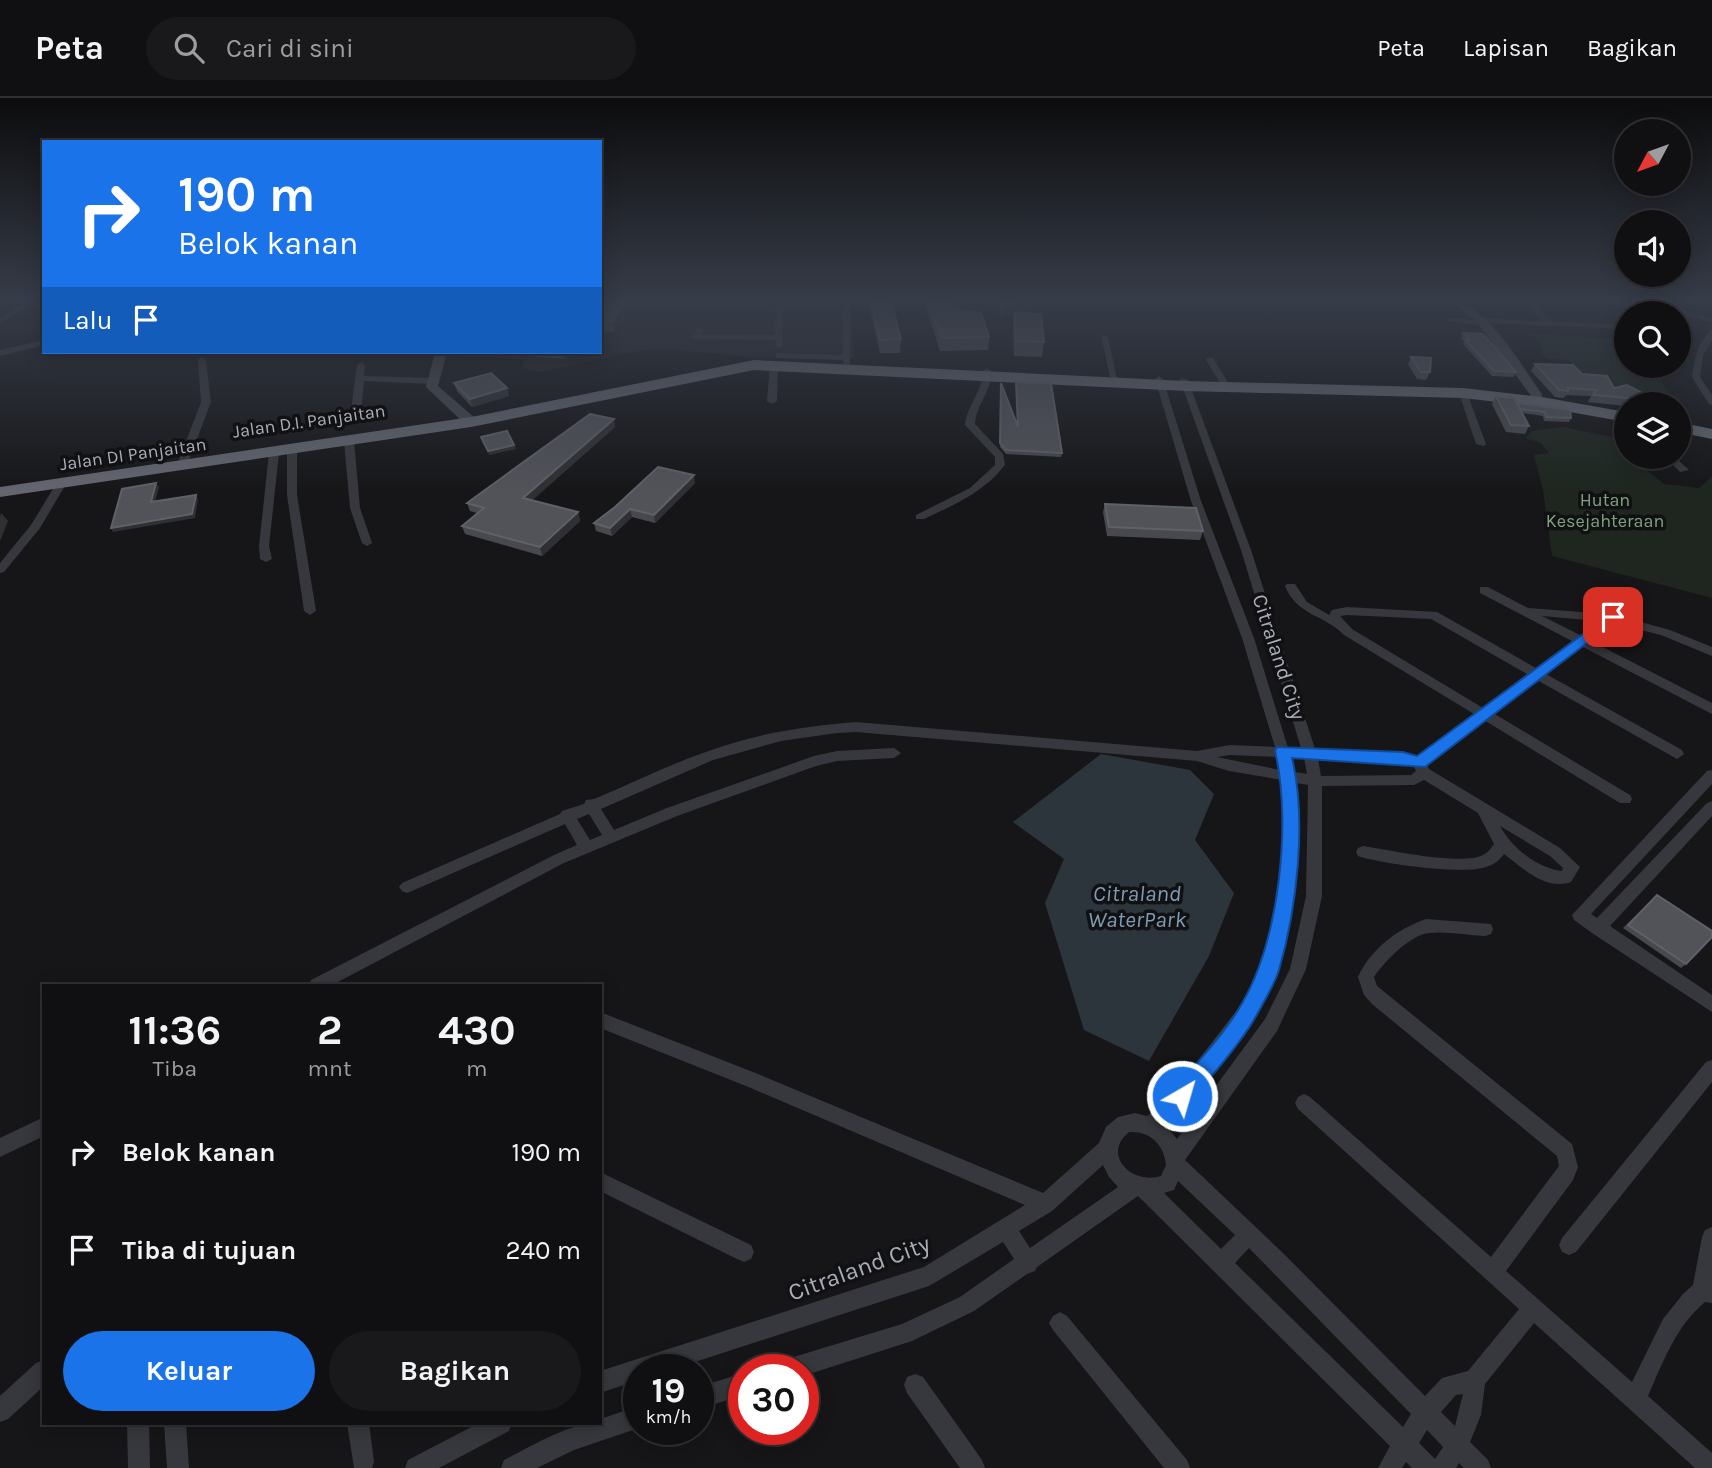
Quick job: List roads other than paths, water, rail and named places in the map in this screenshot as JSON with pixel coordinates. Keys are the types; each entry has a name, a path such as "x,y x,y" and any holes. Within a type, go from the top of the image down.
{"highway":[{"name":"Jalan DI Panjaitan","path":"0,492 249,453 274,453 349,442 756,365"},
{"name":"Jalan DI Panjaitan","path":"834,365 1185,383"},
{"path":"900,365 988,373 1114,377 1161,382"},
{"path":"1185,383 1223,381 1448,386 1614,412"},
{"path":"1185,383 1463,393 1540,399"},
{"name":"Jalan D.I. Panjaitan","path":"0,486 468,420"},
{"path":"1691,428 1712,432"}],"street":[{"path":"184,460 206,402 202,365"},
{"path":"356,411 361,365"},
{"path":"437,365 432,381 436,393 468,420"},
{"path":"772,401 778,365"},
{"path":"1111,365 1114,377"},
{"path":"1214,365 1223,381"},
{"path":"1514,365 1540,399"},
{"path":"1698,365 1696,377 1712,402"},
{"path":"919,517 965,498 984,484 1000,465 1000,456 970,425 971,412 987,386 988,373"},
{"path":"361,378 432,381"},
{"name":"Citraland City","path":"819,1360 905,1334 967,1304 1140,1188 1167,1183 1175,1162 1271,1025 1298,969 1314,896 1315,781 1310,755 1246,550 1203,475 1161,382"},
{"name":"Citraland City","path":"602,1381 929,1276 1045,1204 1107,1149 1112,1133 1118,1127 1133,1122 1150,1125 1182,1096 1247,1014 1265,982 1282,914 1291,824 1289,777 1203,475 1185,383"},
{"path":"1463,393 1481,444"},
{"path":"349,442 355,508 367,543"},
{"path":"292,450 292,495 310,611"},
{"path":"266,559 264,545 274,453"},
{"path":"0,570 36,526 61,484"},
{"path":"1291,586 1296,598 1306,607 1337,623 1625,799"},
{"path":"1484,590 1712,709"},
{"path":"1524,610 1613,617 1639,622 1712,652"},
{"path":"1337,623 1334,617 1336,613 1347,611 1428,614 1678,754"},
{"path":"407,887 591,804 708,756 750,742 830,728 856,727 1197,756 1229,766 1315,781 1413,779 1485,713 1613,617"},
{"path":"1197,756 1222,750 1403,758 1483,810 1555,852 1572,867 1570,873 1566,878 1544,875 1502,844 1483,810"},
{"path":"319,984 610,836 814,761 837,756 894,753"},
{"path":"1712,775 1581,913 1598,928 1712,1004"},
{"path":"591,804 610,836"},
{"path":"1598,928 1712,807"},
{"path":"567,815 586,847"},
{"path":"1363,852 1464,864 1483,862 1496,855 1502,844"},
{"path":"1485,929 1426,926 1418,929 1369,968 1366,977 1370,990 1378,999 1565,1152 1569,1167 1566,1173 1493,1272"},
{"path":"602,1020 996,1181 1045,1204"},
{"path":"1569,1245 1662,1125 1712,1068"},
{"path":"1304,1103 1712,1468"},
{"path":"1150,1125 1164,1135 1175,1162 1480,1468"},
{"path":"0,1148 42,1127"},
{"path":"1107,1149 1115,1171 1140,1188 1221,1263 1428,1468"},
{"path":"602,1182 744,1252"},
{"path":"1007,1230 1028,1264"},
{"path":"1221,1263 1249,1234"},
{"path":"1635,1399 1676,1316 1688,1301 1707,1292 1712,1237"},
{"path":"1389,1468 1425,1413 1450,1386 1474,1380 1533,1308"},
{"path":"1060,1323 1179,1468"},
{"path":"0,1411 42,1373"},
{"path":"1443,1468 1458,1444 1476,1401 1474,1380"},
{"path":"915,1385 974,1468"},
{"path":"512,1468 570,1440 623,1422"},
{"path":"138,1425 139,1468"},
{"path":"175,1425 178,1468"},
{"path":"358,1425 363,1462"},
{"path":"416,1468 497,1425"}],"water":[{"name":"Citraland WaterPark","path":"1101,754 1190,770 1214,794 1195,840 1234,893 1209,956 1149,1061 1084,1030 1045,903 1064,859 1013,822"}],"park label":[{"name":"Hutan Kesejahteraan","path":"1605,510"}]}
